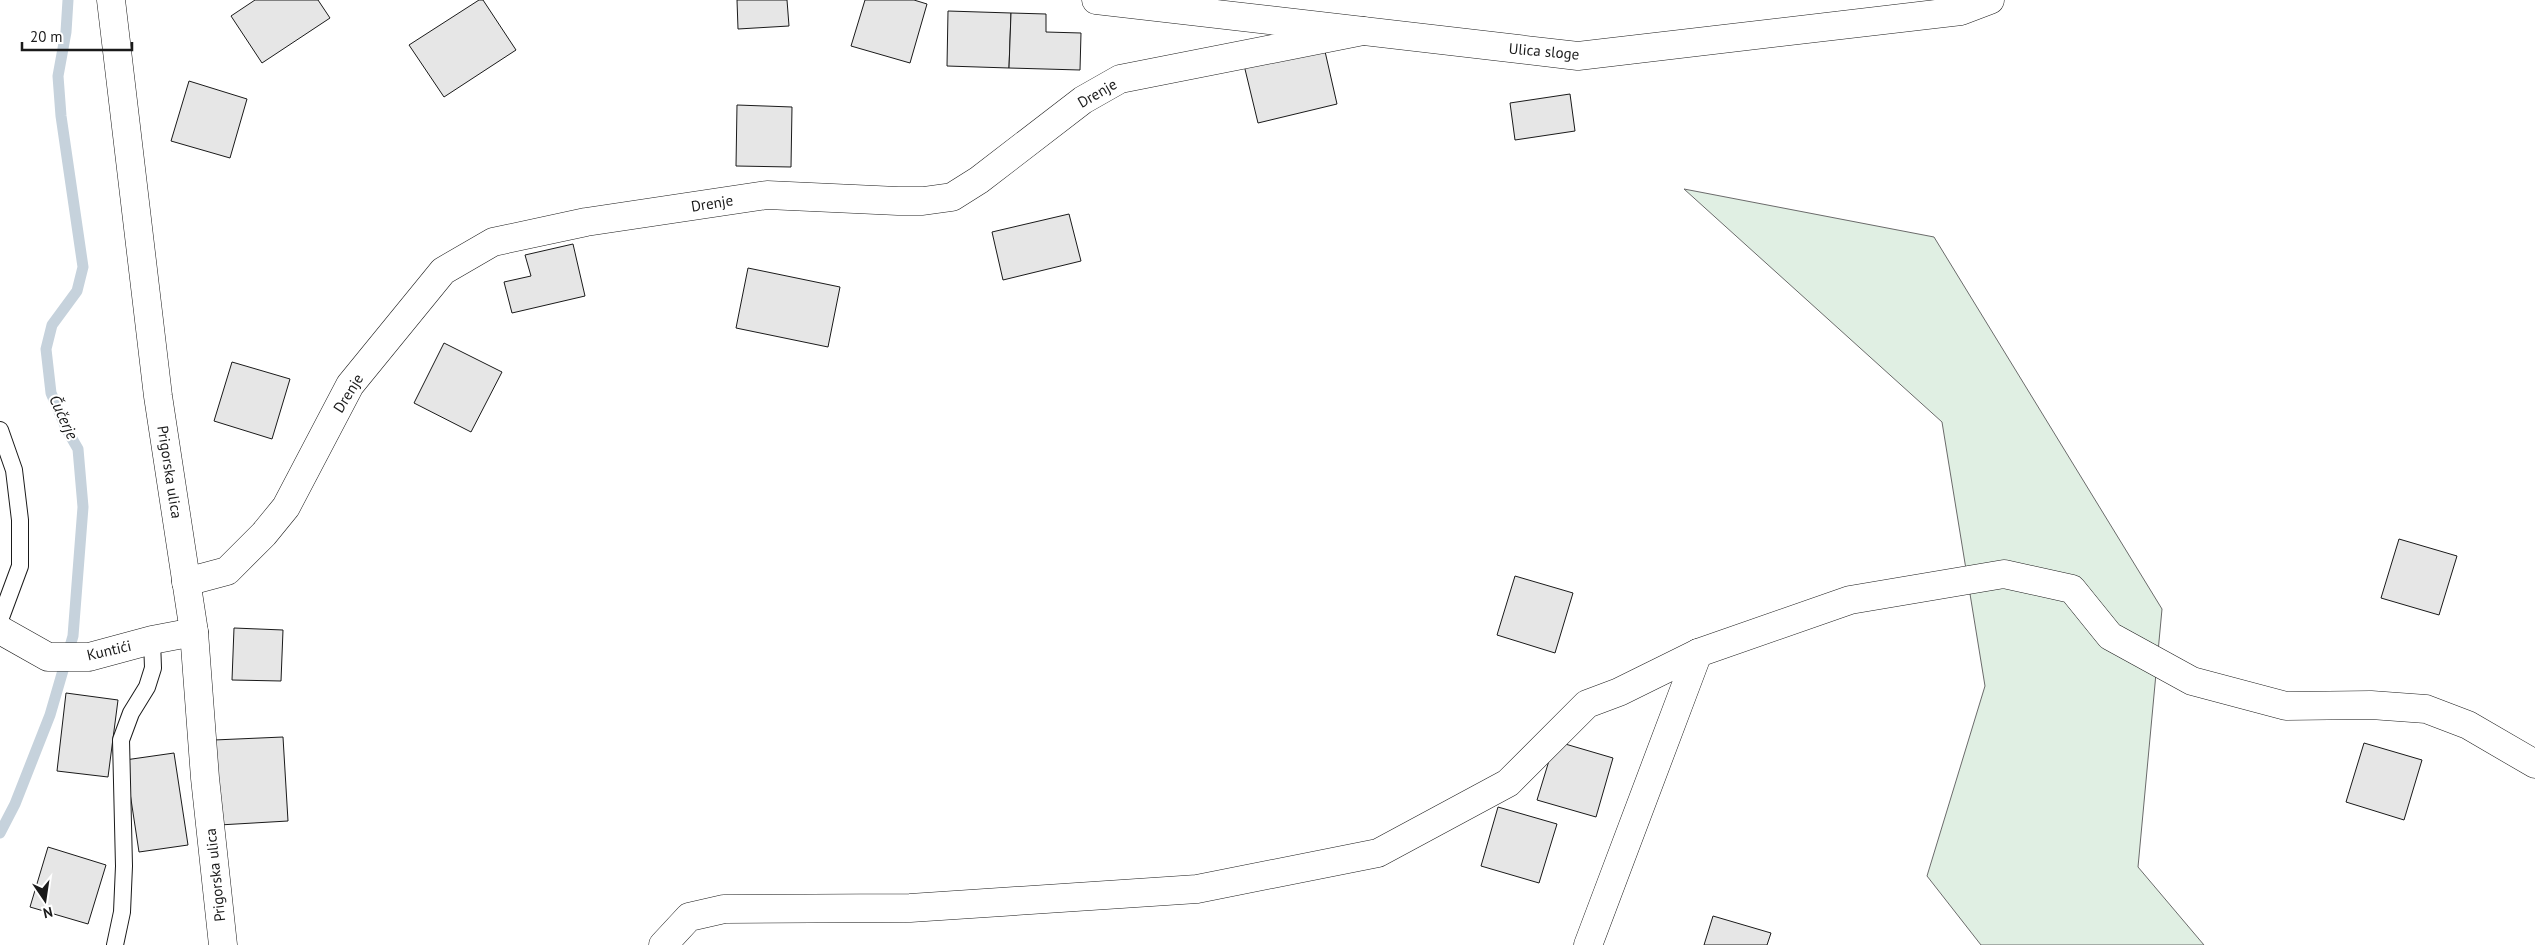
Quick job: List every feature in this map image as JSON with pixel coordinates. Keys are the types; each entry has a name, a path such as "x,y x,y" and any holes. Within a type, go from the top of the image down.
{"street":[{"name":"Prigorska ulica","path":"111,0 158,396 194,632 205,778 224,945"},
{"name":"Ulica sloge","path":"1096,0 1578,56 1961,12 1990,0"},
{"name":"Drenje","path":"186,582 227,571 264,534 286,507 350,385 443,271 492,242 586,222 767,195 898,201 923,201 952,197 979,180 1083,100 1120,79 1362,31"},
{"path":"663,945 689,917 724,909 910,908 1197,890 1378,854 1508,782 1587,704 1619,692 1698,653 1850,600 2004,574 2072,589 2110,636 2192,680 2286,706 2371,705 2426,709 2468,725 2535,764"},
{"name":"Kuntići","path":"0,630 48,657 89,657 152,640 194,632"},
{"path":"1588,945 1698,653"}],"lane":[{"path":"0,430 14,470 20,520 20,566 0,620"},
{"path":"115,945 122,912 124,866 121,740 131,713 147,687 153,668 152,640"}],"green space":[{"path":"1684,189 1934,237 2162,609 2138,867 2204,945 1981,945 1927,876 1985,686 1942,422"}],"building":[{"path":"255,0 318,0 330,18 262,63 231,16"},
{"path":"479,0 483,0 516,50 444,97 409,45"},
{"path":"737,0 787,0 789,26 738,29"},
{"path":"865,0 914,0 927,4 910,63 851,46"},
{"path":"948,11 1011,13 1009,68 947,66"},
{"path":"1011,13 1046,14 1046,32 1081,33 1080,70 1009,68"},
{"path":"1324,47 1337,104 1258,123 1244,65"},
{"path":"189,81 247,99 230,158 171,141"},
{"path":"1570,94 1575,131 1515,140 1510,103"},
{"path":"737,105 792,107 791,167 736,166"},
{"path":"1069,214 1081,261 1003,280 992,232"},
{"path":"573,244 585,296 512,313 504,282 531,276 525,255"},
{"path":"748,268 840,287 828,347 736,328"},
{"path":"444,343 502,372 471,432 414,403"},
{"path":"232,362 290,379 272,439 214,421"},
{"path":"2399,539 2457,556 2439,615 2381,598"},
{"path":"1515,576 1573,593 1555,653 1497,635"},
{"path":"234,628 283,630 281,681 232,680"},
{"path":"66,693 118,700 108,777 57,771"},
{"path":"283,737 288,821 219,825 214,740"},
{"path":"1555,741 1613,758 1596,817 1537,800"},
{"path":"2364,743 2422,760 2404,820 2346,802"},
{"path":"174,753 188,845 139,852 125,760"},
{"path":"1498,807 1557,824 1539,883 1481,866"},
{"path":"48,847 106,865 88,924 30,907"},
{"path":"1713,916 1771,933 1767,945 1704,945"}],"waterway":[{"name":"Čučerje","path":"0,833 15,804 50,715 73,636 83,507 78,449 67,430 51,393 46,349 52,325 77,291 83,267 61,116 58,76 66,32 68,0"}]}
